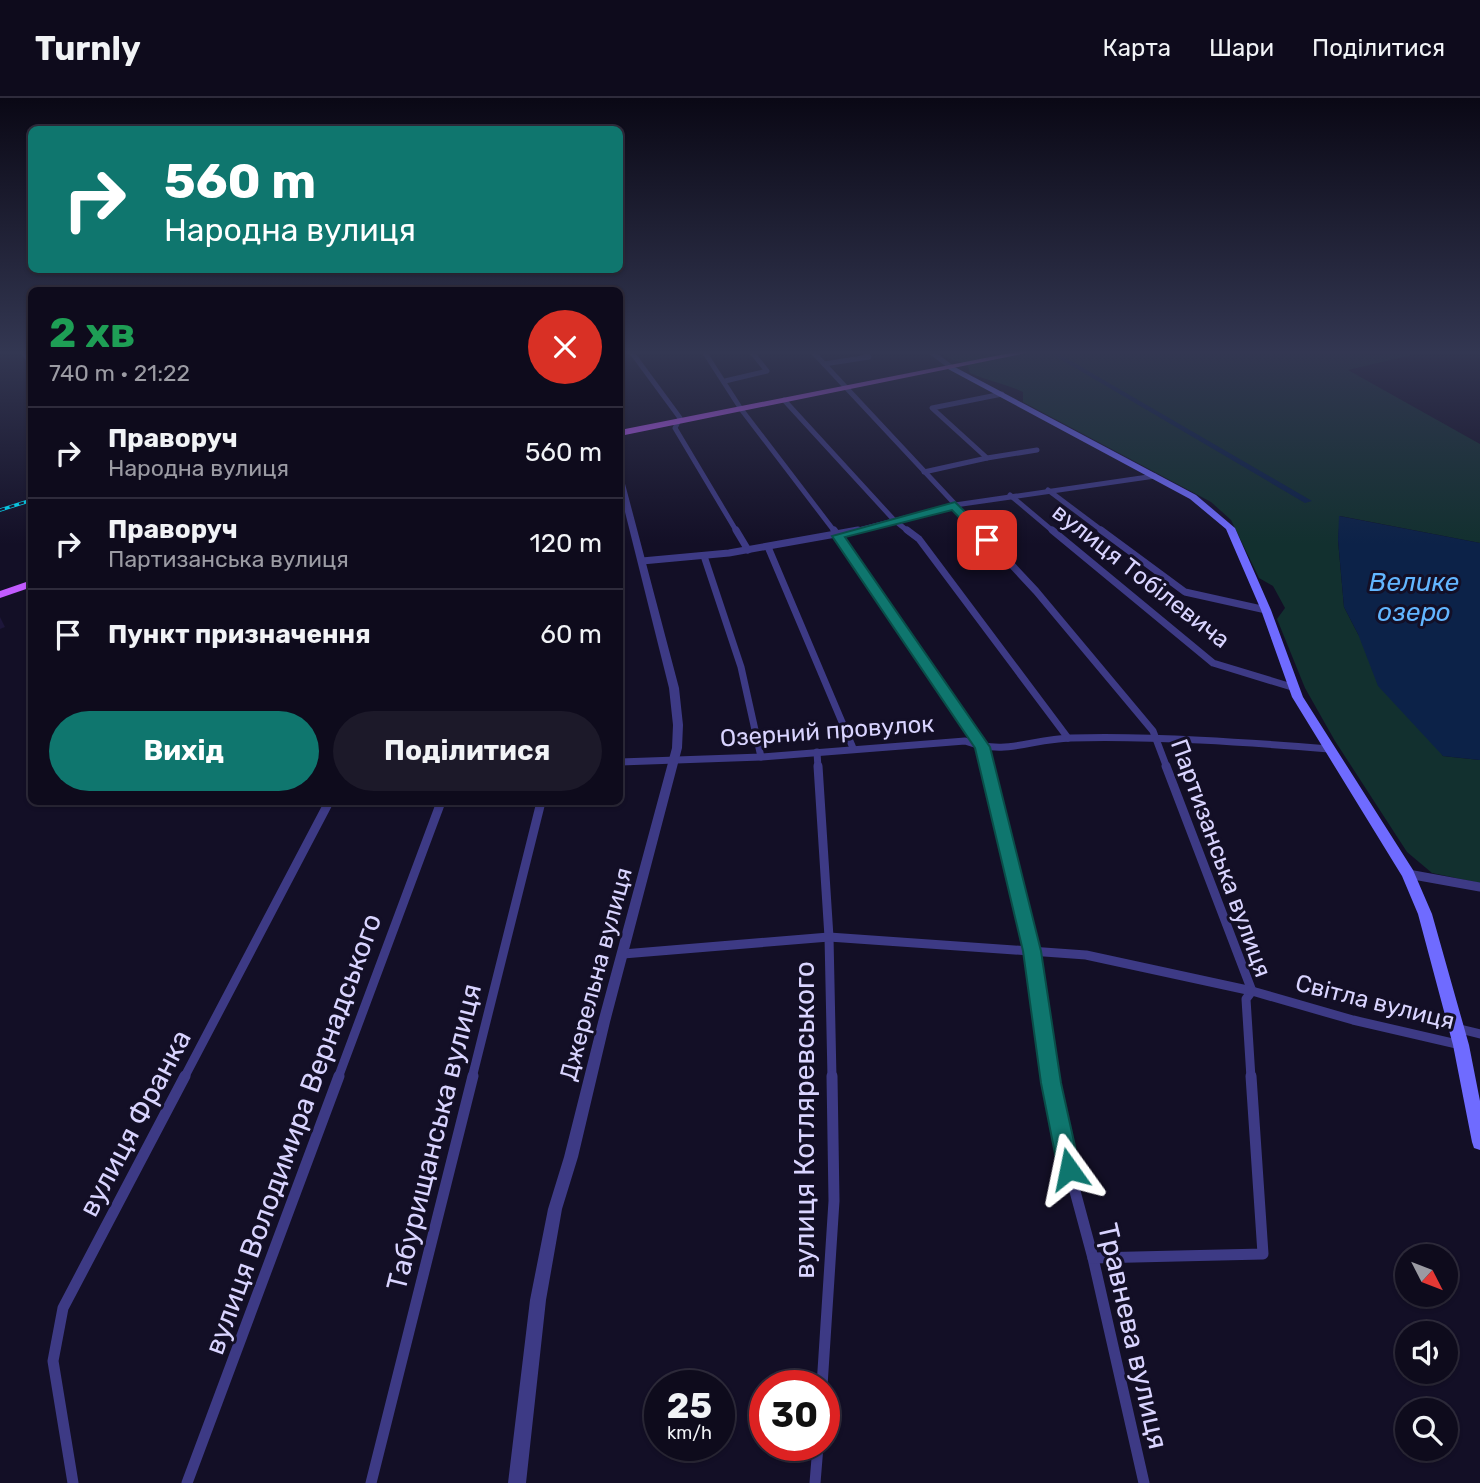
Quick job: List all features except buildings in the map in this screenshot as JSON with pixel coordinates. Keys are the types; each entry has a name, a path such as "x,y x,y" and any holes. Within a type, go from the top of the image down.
{"main road":[{"path":"623,432 711,415"},
{"path":"1040,415 1193,497 1230,528 1266,610 1295,688 1408,874 1424,914 1461,1045 1480,1142"},
{"path":"0,595 28,584"}],"street":[{"path":"678,415 680,418 675,428 748,550"},
{"name":"Травнева вулиця","path":"745,415 838,536 982,747 1032,951 1051,1083 1069,1169 1093,1258 1144,1483"},
{"path":"797,415 894,520 919,539 1068,738"},
{"name":"Партизанська вулиця","path":"870,415 1036,591 1158,739 1252,991 1246,999 1263,1254 1093,1258"},
{"path":"939,415 987,458"},
{"path":"924,472 1037,450"},
{"path":"642,561 704,556 838,536 955,505 1010,495 1155,477"},
{"path":"1048,490 1185,592 1266,610"},
{"name":"Джерельна вулиця","path":"517,1483 538,1300 555,1209 571,1157 677,748 678,725 674,688 623,491"},
{"name":"вулиця Тобілевича","path":"1010,495 1177,636 1213,663 1295,688"},
{"path":"768,547 853,748"},
{"path":"704,556 741,667 761,757"},
{"name":"Озерний провулок","path":"623,762 761,757 965,741 982,747 1001,749 1068,738 1158,739 1329,748"},
{"name":"вулиця Котляревського","path":"817,752 829,937 834,1201 823,1370"},
{"name":"вулиця Франка","path":"74,1483 53,1361 62,1308 326,805"},
{"name":"вулиця Володимира Вернадського","path":"187,1483 440,805"},
{"name":"Табурищанська вулиця","path":"371,1483 540,805"},
{"path":"1408,874 1480,887"},
{"path":"829,937 1032,951"},
{"name":"вулиця Котляревського","path":"623,954 829,937"},
{"name":"Світла вулиця","path":"1032,951 1086,955 1252,991 1353,1020 1461,1045"},
{"path":"1456,1028 1480,1034"},
{"path":"815,1483 817,1461"}],"green space":[{"path":"1047,415 1428,415 1480,444 1480,543 1340,516 1338,540 1344,607 1358,634 1443,756 1480,760 1480,883 1432,873 1407,852 1335,741 1305,688 1277,619 1285,608 1273,586 1259,578 1231,520 1211,502"}],"water":[{"name":"Велике озеро","path":"1339,516 1480,543 1480,760 1443,756 1378,686 1358,634 1344,607 1338,540"}],"waterway":[{"path":"1160,415 1308,501"}],"railway":[{"path":"0,510 28,501"}],"route":[{"path":"987,540 955,505 838,536 982,747 1032,951 1051,1083 1069,1169"}]}
